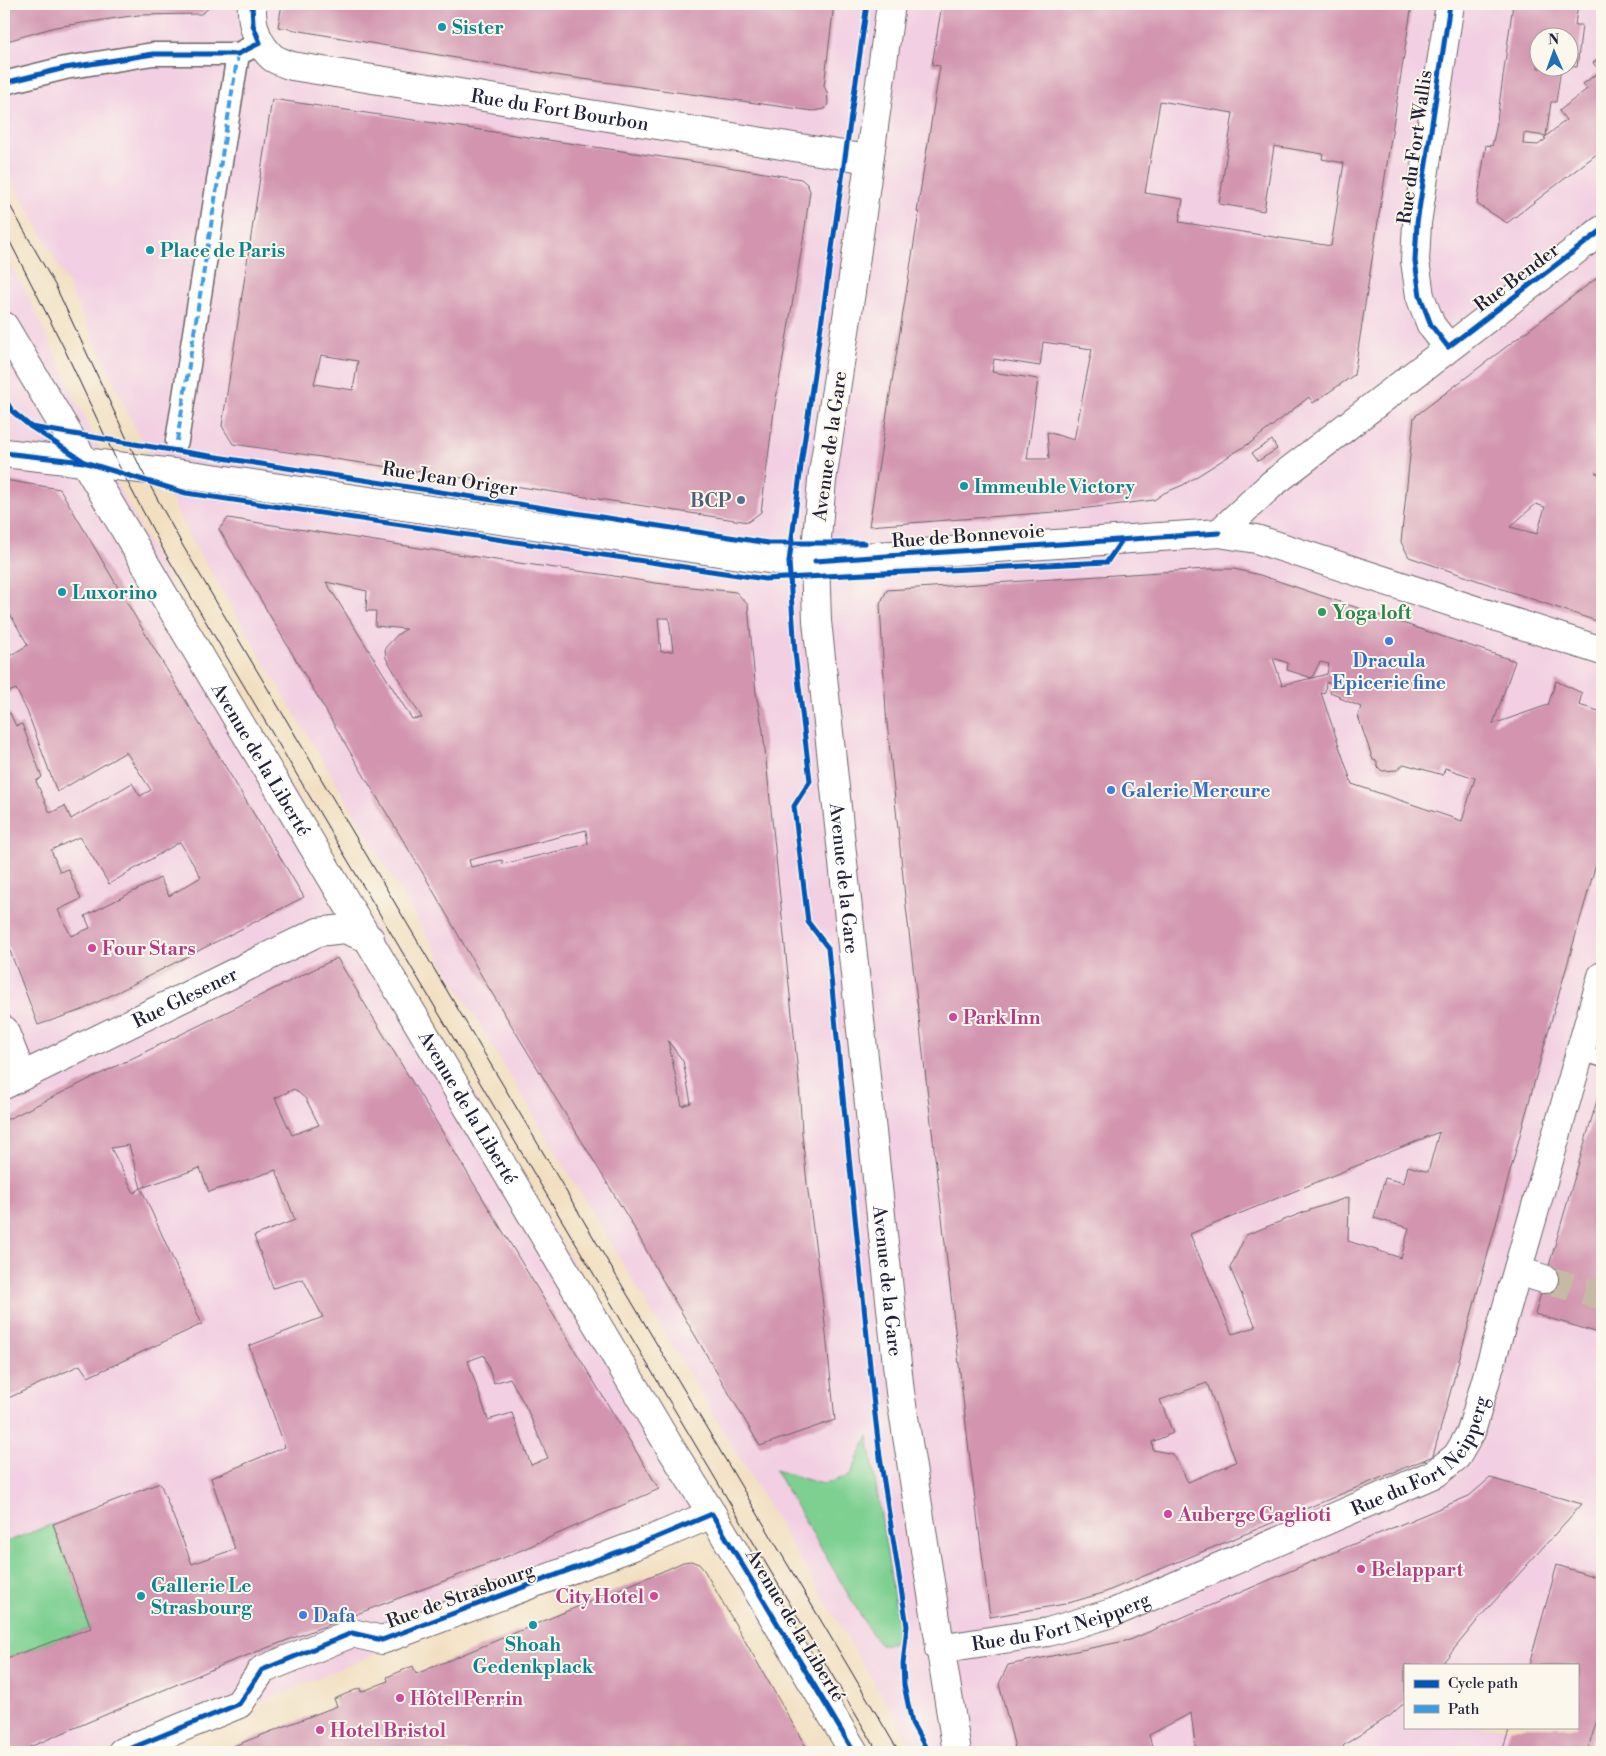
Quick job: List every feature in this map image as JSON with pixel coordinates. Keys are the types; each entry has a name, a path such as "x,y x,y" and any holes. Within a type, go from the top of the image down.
{"main road":[{"path":"249,49 252,4"},
{"name":"Avenue de la Gare","path":"891,4 851,292 822,480 815,561 817,621 900,1392 957,1752"},
{"name":"Rue du Fort Wallis","path":"1448,347 1431,325 1420,296 1415,261 1417,223 1450,4"},
{"name":"Rue du Fort Bourbon","path":"249,49 292,66 868,159"},
{"name":"Rue Bender","path":"1219,533 1272,484 1602,230"},
{"name":"Avenue de la Liberté","path":"4,326 370,939 668,1444 854,1752"},
{"name":"Rue Jean Origer","path":"4,452 197,476 766,560 789,562 815,561"},
{"name":"Rue de Bonnevoie","path":"815,561 1219,533 1256,539 1602,650"},
{"name":"Rue Glesener","path":"13,1080 318,932 344,929 370,939"},
{"name":"Rue du Fort Neipperg","path":"940,1648 1048,1632 1115,1612 1436,1473 1456,1456 1471,1432 1518,1271 1591,1056 1602,976"},
{"path":"4,1030 13,1080"},
{"path":"1518,1271 1544,1279"},
{"name":"Rue de Strasbourg","path":"122,1752 239,1704 262,1670 352,1634 382,1640 646,1541 712,1514"}],"street":[{"path":"4,83 65,68 153,54 249,49 178,441"}],"shaded area":[{"path":"4,4 1602,4 1602,1752 916,1752 503,1064 193,542 139,436 65,278 4,168"},
{"path":"4,253 29,298 107,465 159,563 720,1510 141,1752 4,1752 4,1085 22,1076 4,1030"}],"green space":[{"path":"868,1436 899,1628 899,1635 892,1644 879,1644 871,1633 775,1470 822,1484 850,1476"},
{"path":"53,1524 91,1628 4,1659 4,1543"}],"building":[{"path":"4,4 214,4 201,14 138,15 55,27 4,42"},
{"path":"282,4 834,4 824,86 827,92 828,104 825,109 813,111 554,75 278,27"},
{"path":"942,4 1412,4 1354,375 1313,403 1309,397 1253,441 1183,485 1164,493 1154,500 1055,512 869,526 919,212 917,212 940,66 932,65","holes":["1160,101 1233,113 1219,204 1264,211 1274,146 1323,154 1322,159 1344,163 1331,246 1179,222 1183,199 1145,193","1043,342 1092,349 1074,440 1047,432 1049,459 1027,459 1038,379 992,372 994,359 1040,366"]},
{"path":"1513,4 1578,4 1575,25 1582,25 1578,59 1578,28 1528,28 1528,78 1560,78 1556,102 1551,102 1546,136 1524,133 1523,144 1538,145 1566,120 1559,111 1587,89 1583,84 1600,71 1593,63 1602,56 1602,150 1507,223 1477,204 1486,145 1492,146"},
{"path":"272,99 801,179 807,184 810,191 774,411 761,512 748,522 233,444 222,426","holes":["321,355 358,361 353,390 314,384"]},
{"path":"1602,274 1602,474 1595,472 1602,477 1602,623 1409,557 1401,542 1414,417","holes":["1536,504 1545,507 1537,534 1510,527"]},
{"path":"1272,440 1277,449 1258,461 1252,453"},
{"path":"4,480 60,489 304,897 82,1010 38,1025 4,935 4,715 10,713 16,726 22,724 42,777 36,781 50,813 65,806 71,819 132,783 140,796 151,790 126,752 57,792 27,711 16,689 4,694 4,659 28,645 4,604","holes":["79,837 109,884 180,842 201,877 169,896 160,878 85,916 90,928 71,936 58,910 81,899 68,869 60,872 51,850"]},
{"path":"228,518 496,560 655,583 736,592 748,605 756,693 763,731 799,1083 807,1184 822,1296 835,1420 760,1446 659,1274 632,1224 484,980 427,880 219,529","holes":["326,582 367,591 366,611 376,611 375,626 406,629 397,635 385,648 386,658 422,718 412,719","658,618 669,618 673,651 661,652","586,830 588,844 503,864 502,860 471,867 469,860","668,1041 683,1061 691,1103 682,1106"]},
{"path":"1206,569 1234,569 1260,575 1515,661 1493,724 1548,705 1556,681 1582,693 1579,705 1602,712 1602,843 1548,1032 1433,1456 1103,1593 1065,1604 990,1617 906,906 886,713 880,604 887,590","holes":["1273,658 1288,663 1287,670 1312,678 1282,685","1320,662 1329,664 1327,674 1312,678","1326,682 1333,684 1330,692 1361,707 1358,716 1373,760 1377,761 1377,766 1382,771 1397,770 1404,764 1443,775 1445,768 1475,778 1462,821 1352,784 1321,693 1325,692","1439,1132 1428,1172 1408,1166 1404,1183 1385,1178 1374,1218 1409,1228 1401,1258 1348,1241 1349,1197 1246,1235 1230,1268 1256,1327 1232,1334 1190,1234","1207,1383 1236,1462 1188,1482 1173,1454 1153,1450 1152,1442 1173,1433 1160,1400"]},
{"path":"337,958 659,1489 508,1556 227,1663 18,1752 4,1752 4,1659 91,1628 53,1524 160,1483 192,1564 235,1549 211,1478 285,1447 249,1346 323,1317 303,1279 273,1288 254,1236 295,1220 276,1170 209,1192 200,1168 141,1188 202,1324 88,1377 80,1365 4,1400 4,1121","holes":["294,1089 306,1099 319,1125 292,1135 275,1098","129,1145 141,1188 134,1193 111,1148","484,1355 494,1383 510,1378 527,1409 548,1458 531,1465 512,1413 488,1420 468,1361"]},
{"path":"1602,1083 1602,1334 1535,1314"},
{"path":"1490,1478 1582,1504 1481,1616 1442,1664 1404,1664 1404,1703 1391,1715 1344,1745 1341,1752 1196,1752 1191,1713 1149,1735 1153,1750 1158,1752 1016,1752 999,1684 1008,1665 1130,1640 1469,1496"},
{"path":"691,1561 699,1564 704,1570 809,1752 218,1752 337,1706 334,1699 360,1688 361,1692 388,1681 387,1677 413,1666 416,1674 683,1562"},
{"path":"1557,1565 1602,1579 1602,1704 1587,1752 1502,1752 1510,1728 1578,1728 1578,1664 1529,1664"}],"tunnel":[{"path":"1544,1279 1602,1296"}],"tram line":[{"path":"4,195 55,285 141,469 183,546 899,1752"},
{"path":"4,230 63,346 119,466 165,553 878,1752"}],"marked path":[{"path":"177,441 238,54"}],"cycle path":[{"path":"4,83 65,68 153,54 238,54 260,43 253,25 252,4"},
{"path":"867,4 802,458 789,562 795,652 810,781 794,806 808,922 828,948 874,1406 880,1457 907,1626 903,1664 904,1685 912,1723 928,1752"},
{"path":"1450,4 1417,223 1415,261 1420,296 1431,325 1448,347 1602,230"},
{"path":"4,397 12,411 31,427 82,460"},
{"path":"31,427 768,543 865,543"},
{"path":"4,453 84,462 186,493 765,579 1107,562 1122,540"},
{"path":"815,561 1219,533"},
{"path":"122,1752 239,1704 262,1670 352,1633 382,1640 655,1538 712,1514 854,1752"}],"place":[{"name":"Sister","path":"442,27"},
{"name":"Place de Paris","path":"150,250"},
{"name":"Immeuble Victory","path":"964,486"},
{"name":"BCP","path":"741,500"},
{"name":"Luxorino","path":"62,592"},
{"name":"Yoga loft","path":"1322,612"},
{"name":"Dracula Epicerie fine","path":"1389,641"},
{"name":"Galerie Mercure","path":"1111,790"},
{"name":"Four Stars","path":"92,948"},
{"name":"Park Inn","path":"953,1017"},
{"name":"Auberge Gaglioti","path":"1168,1514"},
{"name":"Belappart","path":"1361,1569"},
{"name":"Gallerie Le Strasbourg","path":"141,1596"},
{"name":"City Hotel","path":"654,1596"},
{"name":"Dafa","path":"303,1615"},
{"name":"Shoah Gedenkplack","path":"533,1625"},
{"name":"Hôtel Perrin","path":"400,1698"},
{"name":"Hotel Bristol","path":"320,1730"}]}
